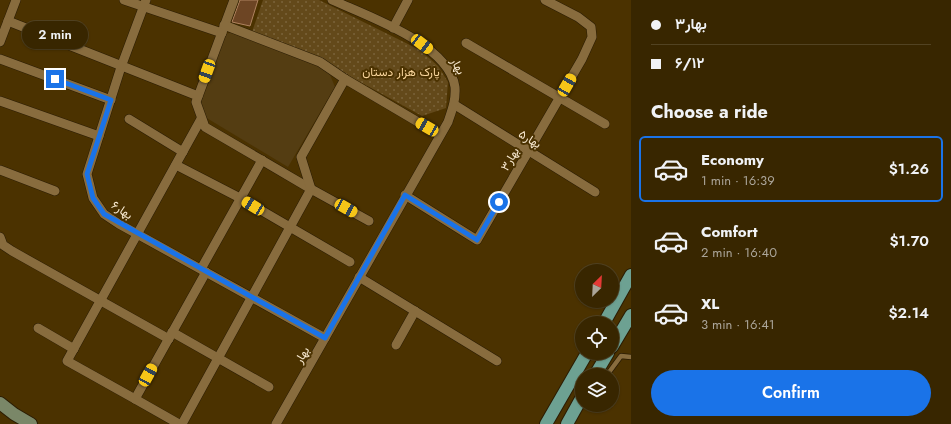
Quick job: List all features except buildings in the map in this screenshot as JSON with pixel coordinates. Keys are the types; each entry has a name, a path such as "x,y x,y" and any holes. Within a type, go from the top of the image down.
{"main road":[{"path":"608,316 631,275"},
{"path":"619,336 631,316"},
{"path":"546,424 583,360"},
{"path":"0,403 14,414 31,424"},
{"path":"567,424 575,410"}],"street":[{"path":"0,42 16,0"},
{"path":"124,0 144,4 320,62 344,79 440,135"},
{"path":"234,0 196,102 205,127 369,221"},
{"name":"بهار","path":"276,424 440,135 455,105 455,86 449,71 439,57 422,44 393,28 332,0"},
{"path":"393,28 408,0"},
{"name":"بهار۳","path":"405,195 477,240 582,59 592,37 591,26 578,17 545,0"},
{"name":"بهار۶","path":"144,4 121,67 87,174 93,198 104,214 137,234 325,338"},
{"path":"8,21 121,67 198,96"},
{"path":"466,43 604,124"},
{"path":"0,58 111,100"},
{"path":"201,119 67,362 135,399 184,423 311,189 301,157 344,79"},
{"path":"0,101 99,136"},
{"name":"بهار۵","path":"455,105 528,152 595,192"},
{"path":"129,119 183,152"},
{"path":"135,399 170,336 240,198 262,160"},
{"path":"176,165 240,198 350,262"},
{"path":"0,170 55,191"},
{"path":"0,236 3,245 12,251 100,300 170,336 219,358 269,387"},
{"path":"359,277 497,361"},
{"path":"396,345 415,311"},
{"path":"38,328 74,349"}],"lane":[{"path":"612,368 621,356 631,357"}],"shaded area":[{"path":"234,31 313,62 328,70 335,87 288,167 205,117 199,103 224,35"}],"green space":[{"name":"پارک هزار دستان","path":"263,0 319,0 420,50 438,66 448,82 446,108 422,116 333,67 252,32"}],"route":[{"path":"55,79 111,100 87,174 93,198 104,214 119,224 325,338 405,195 477,240 499,202"}]}
